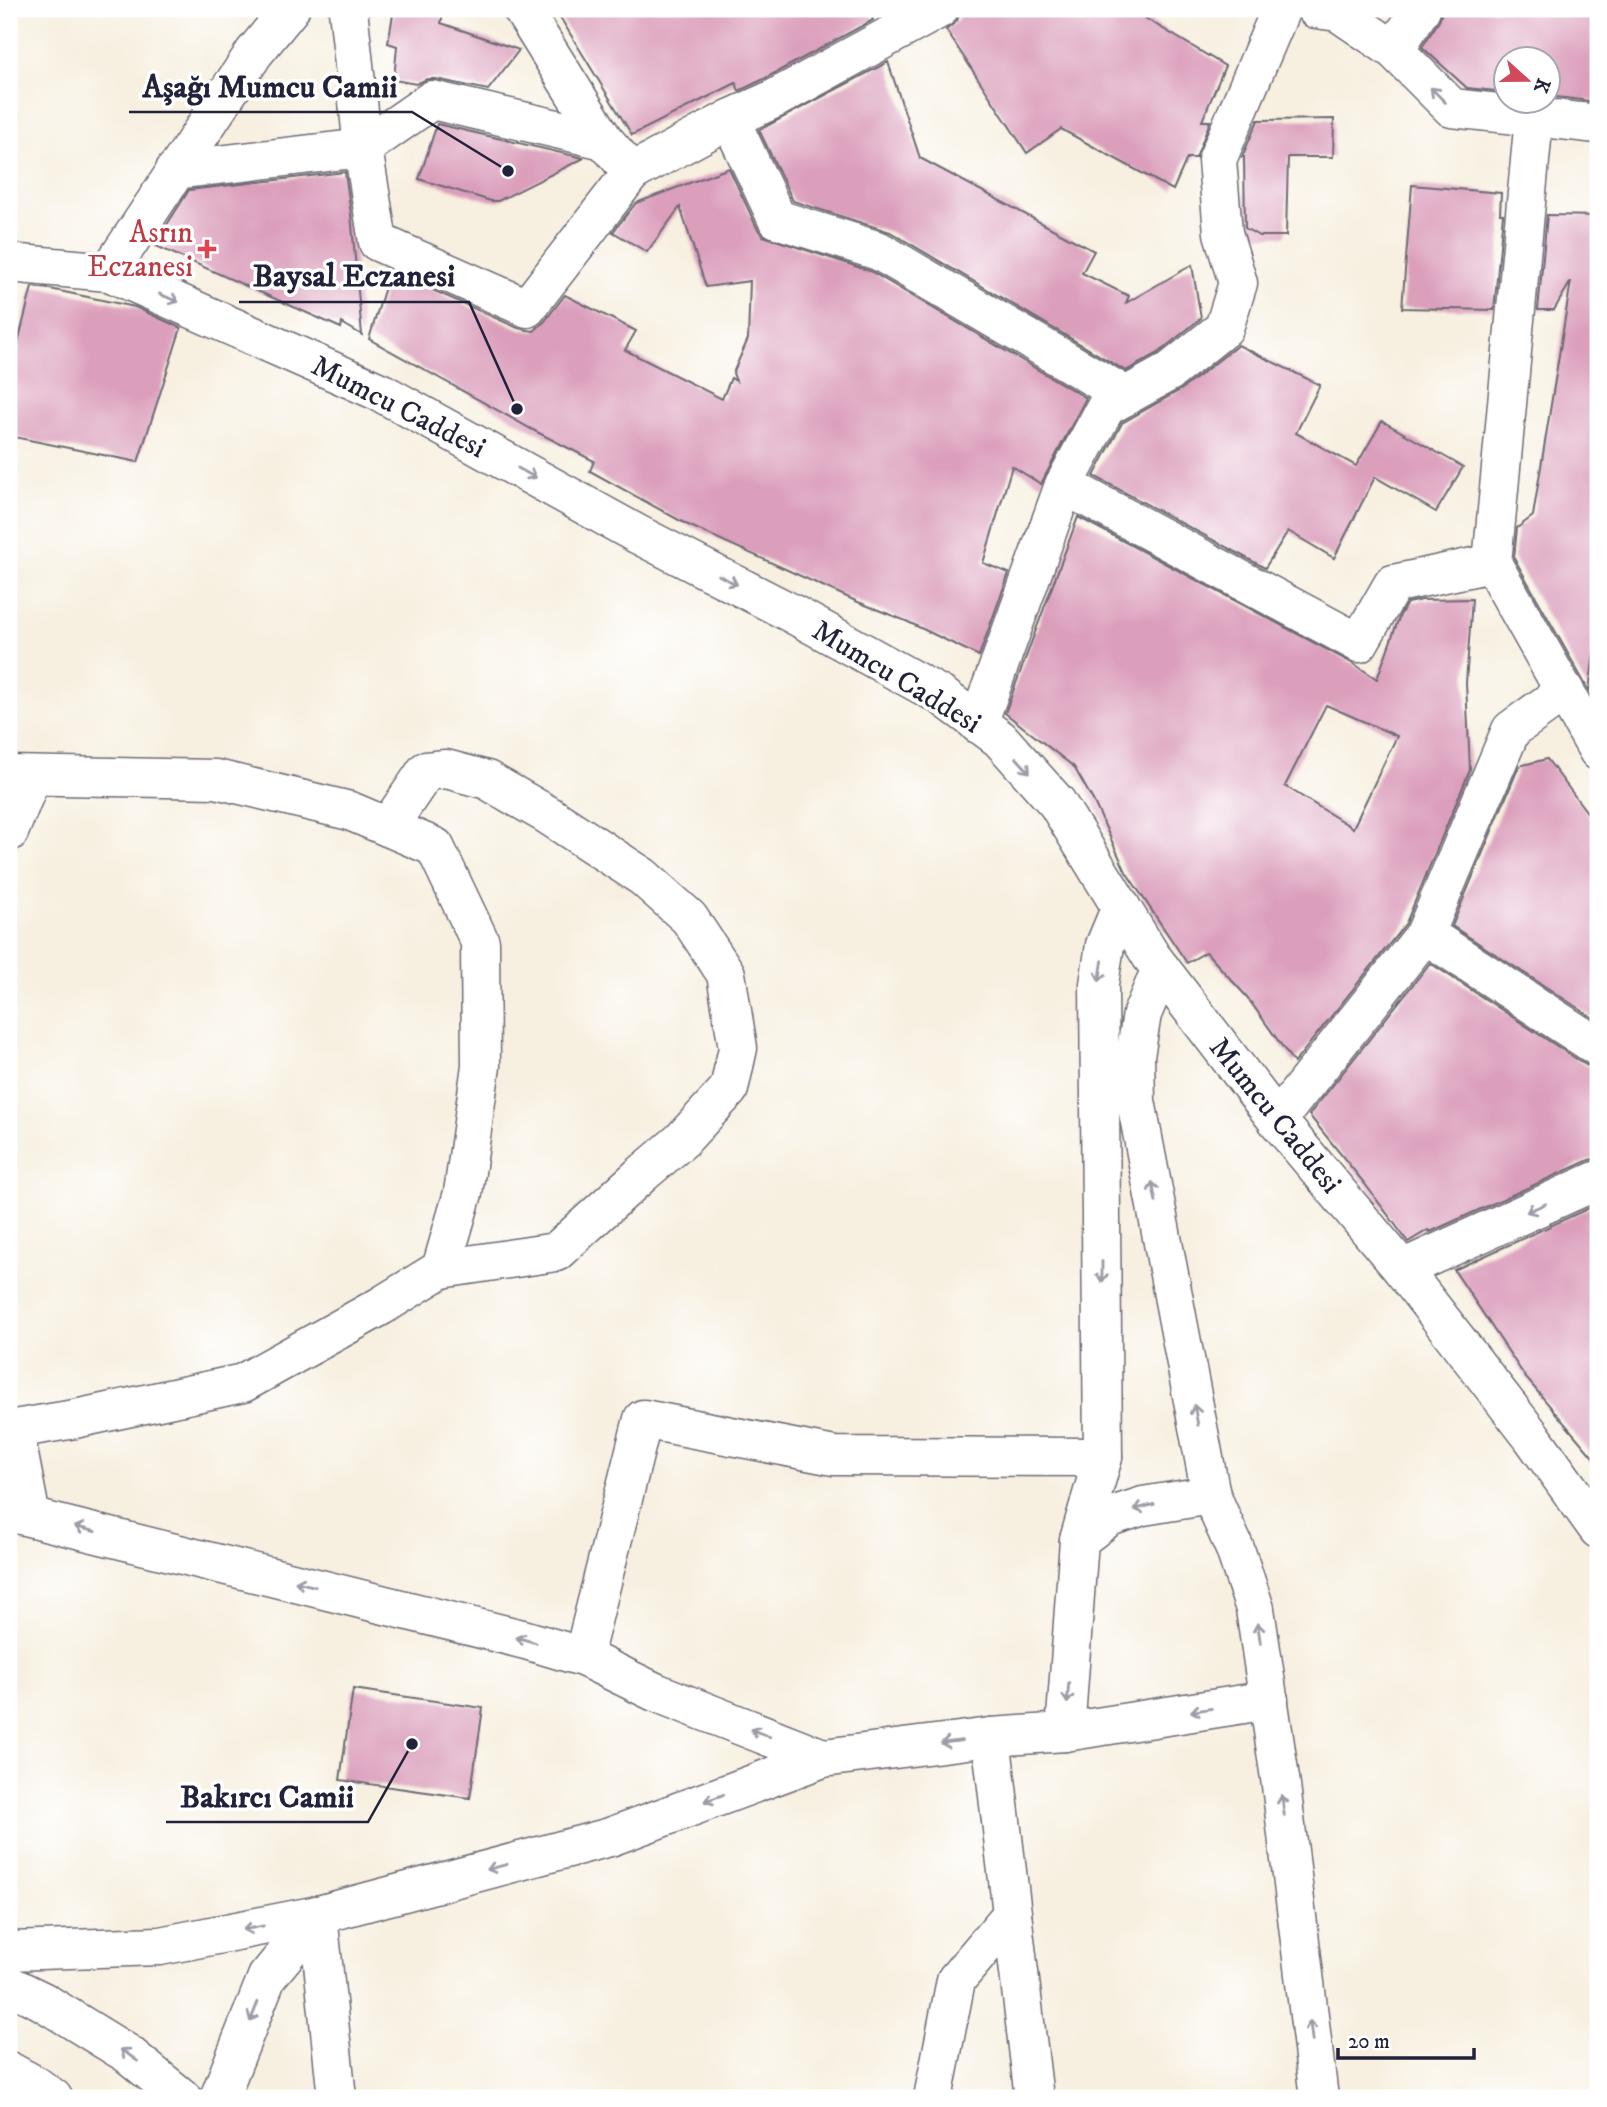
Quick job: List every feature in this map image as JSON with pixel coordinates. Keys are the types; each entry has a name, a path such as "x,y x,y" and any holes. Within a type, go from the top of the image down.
{"street":[{"path":"109,272 254,53 290,9"},
{"path":"348,9 363,148 378,242 527,308 632,172 730,119 774,99 939,9"},
{"path":"522,9 604,140 632,172"},
{"path":"978,724 1064,485 1106,407 1169,372 1224,328 1238,283 1223,233 1217,160 1281,9"},
{"path":"1316,9 1338,12 1394,50 1452,108 1598,124"},
{"path":"1394,50 1421,9"},
{"path":"176,170 363,148 432,100 604,140"},
{"path":"1534,118 1492,563 1598,751"},
{"path":"730,119 777,219 879,251 1126,396"},
{"name":"Mumcu Caddesi","path":"9,263 109,272 382,393 637,534 804,620 942,696 1000,739 1057,803 1161,969 1277,1120 1402,1269 1532,1437 1598,1529"},
{"path":"1064,485 1359,643 1393,584 1492,563"},
{"path":"1277,1120 1425,934 1511,730 1565,691"},
{"path":"388,827 426,771 446,769 487,780 548,815 643,877 689,918 726,974 738,1048 729,1089 682,1140 556,1252 441,1269 381,1306 243,1383 75,1419 11,1423 20,1514 526,1640 583,1657 655,1692 824,1758"},
{"path":"9,832 21,775 216,779 350,811 435,847 480,942 481,1066 463,1193 441,1269"},
{"path":"1066,1732 1079,1540 1103,1457 1099,984 1105,945 1121,907"},
{"path":"1425,934 1598,1046"},
{"path":"1161,969 1142,1014 1135,1056 1136,1101 1211,1495 1235,1549 1255,1609 1319,2098"},
{"path":"1402,1269 1598,1180"},
{"path":"583,1657 643,1419 835,1456 1103,1457"},
{"path":"1079,1540 1109,1517 1143,1506 1211,1495"},
{"path":"9,1951 160,1946 318,1915 610,1837 824,1758 991,1737 1066,1732 1269,1700"},
{"path":"991,1737 1034,2098"},
{"path":"933,2098 956,1980 1012,1914"},
{"path":"219,2098 267,1978 318,1915"},
{"path":"318,1915 337,2098"},
{"path":"9,1985 42,2001 128,2054 182,2098"},
{"path":"9,2071 52,2098"}],"building":[{"path":"394,9 444,9 441,23 519,50 488,90 436,79 427,79 416,84 394,80 397,46 388,43"},
{"path":"555,9 869,9 873,20 739,91 736,83 632,135"},
{"path":"961,9 1130,9 1225,66 1202,121 1210,121 1196,158 1187,158 1173,190 1061,129 1027,153 946,30 957,21"},
{"path":"1443,9 1598,9 1598,102 1562,98 1562,46 1492,46 1492,91 1467,88 1422,47 1439,21"},
{"path":"888,62 920,158 1094,251 1082,273 1129,296 1126,303 1192,265 1201,318 1157,354 1126,371 890,232 793,201 759,130"},
{"path":"1334,119 1333,157 1288,157 1286,236 1259,236 1245,228 1242,157 1258,120"},
{"path":"437,124 584,158 498,201 491,201 419,179"},
{"path":"729,168 763,236 870,271 1086,398 1041,484 1012,466 983,563 1009,573 979,656 686,524 590,471 594,461 369,339 390,271 518,328 534,331 565,295 636,331 625,350 722,399 731,378 736,381 733,373 748,339 750,281 706,287 680,207 647,252 613,232 636,203"},
{"path":"345,172 362,335 342,323 341,328 154,245 189,190"},
{"path":"1412,185 1501,193 1500,214 1503,214 1494,310 1402,308"},
{"path":"1547,215 1598,216 1598,234 1595,241 1598,241 1598,622 1589,691 1514,558 1517,528 1533,516 1571,281 1554,310 1538,310"},
{"path":"32,287 135,307 181,328 138,462 9,436 9,378"},
{"path":"1238,345 1320,385 1296,433 1356,466 1382,421 1463,467 1436,512 1375,477 1334,558 1288,531 1265,568 1094,476 1122,423 1182,389"},
{"path":"1078,517 1354,664 1377,679 1400,615 1407,603 1472,599 1466,683 1470,770 1406,923 1294,1063 1247,997 1206,952 1187,963 1126,872 1094,802 1074,767 1005,713","holes":["1326,705 1397,736 1353,828 1285,786"]},
{"path":"1547,759 1598,827 1598,1021 1452,926 1519,766"},
{"path":"1430,963 1586,1065 1598,1069 1598,1158 1430,1232 1428,1230 1408,1242 1309,1115"},
{"path":"1598,1204 1598,1463 1526,1378 1454,1270"},
{"path":"353,1689 483,1708 470,1798 340,1780"}],"place":[{"name":"Aşağı Mumcu Camii","path":"508,171"},
{"name":"Asrın Eczanesi","path":"207,249"},
{"name":"Baysal Eczanesi","path":"517,409"},
{"name":"Bakırcı Camii","path":"412,1744"}]}
